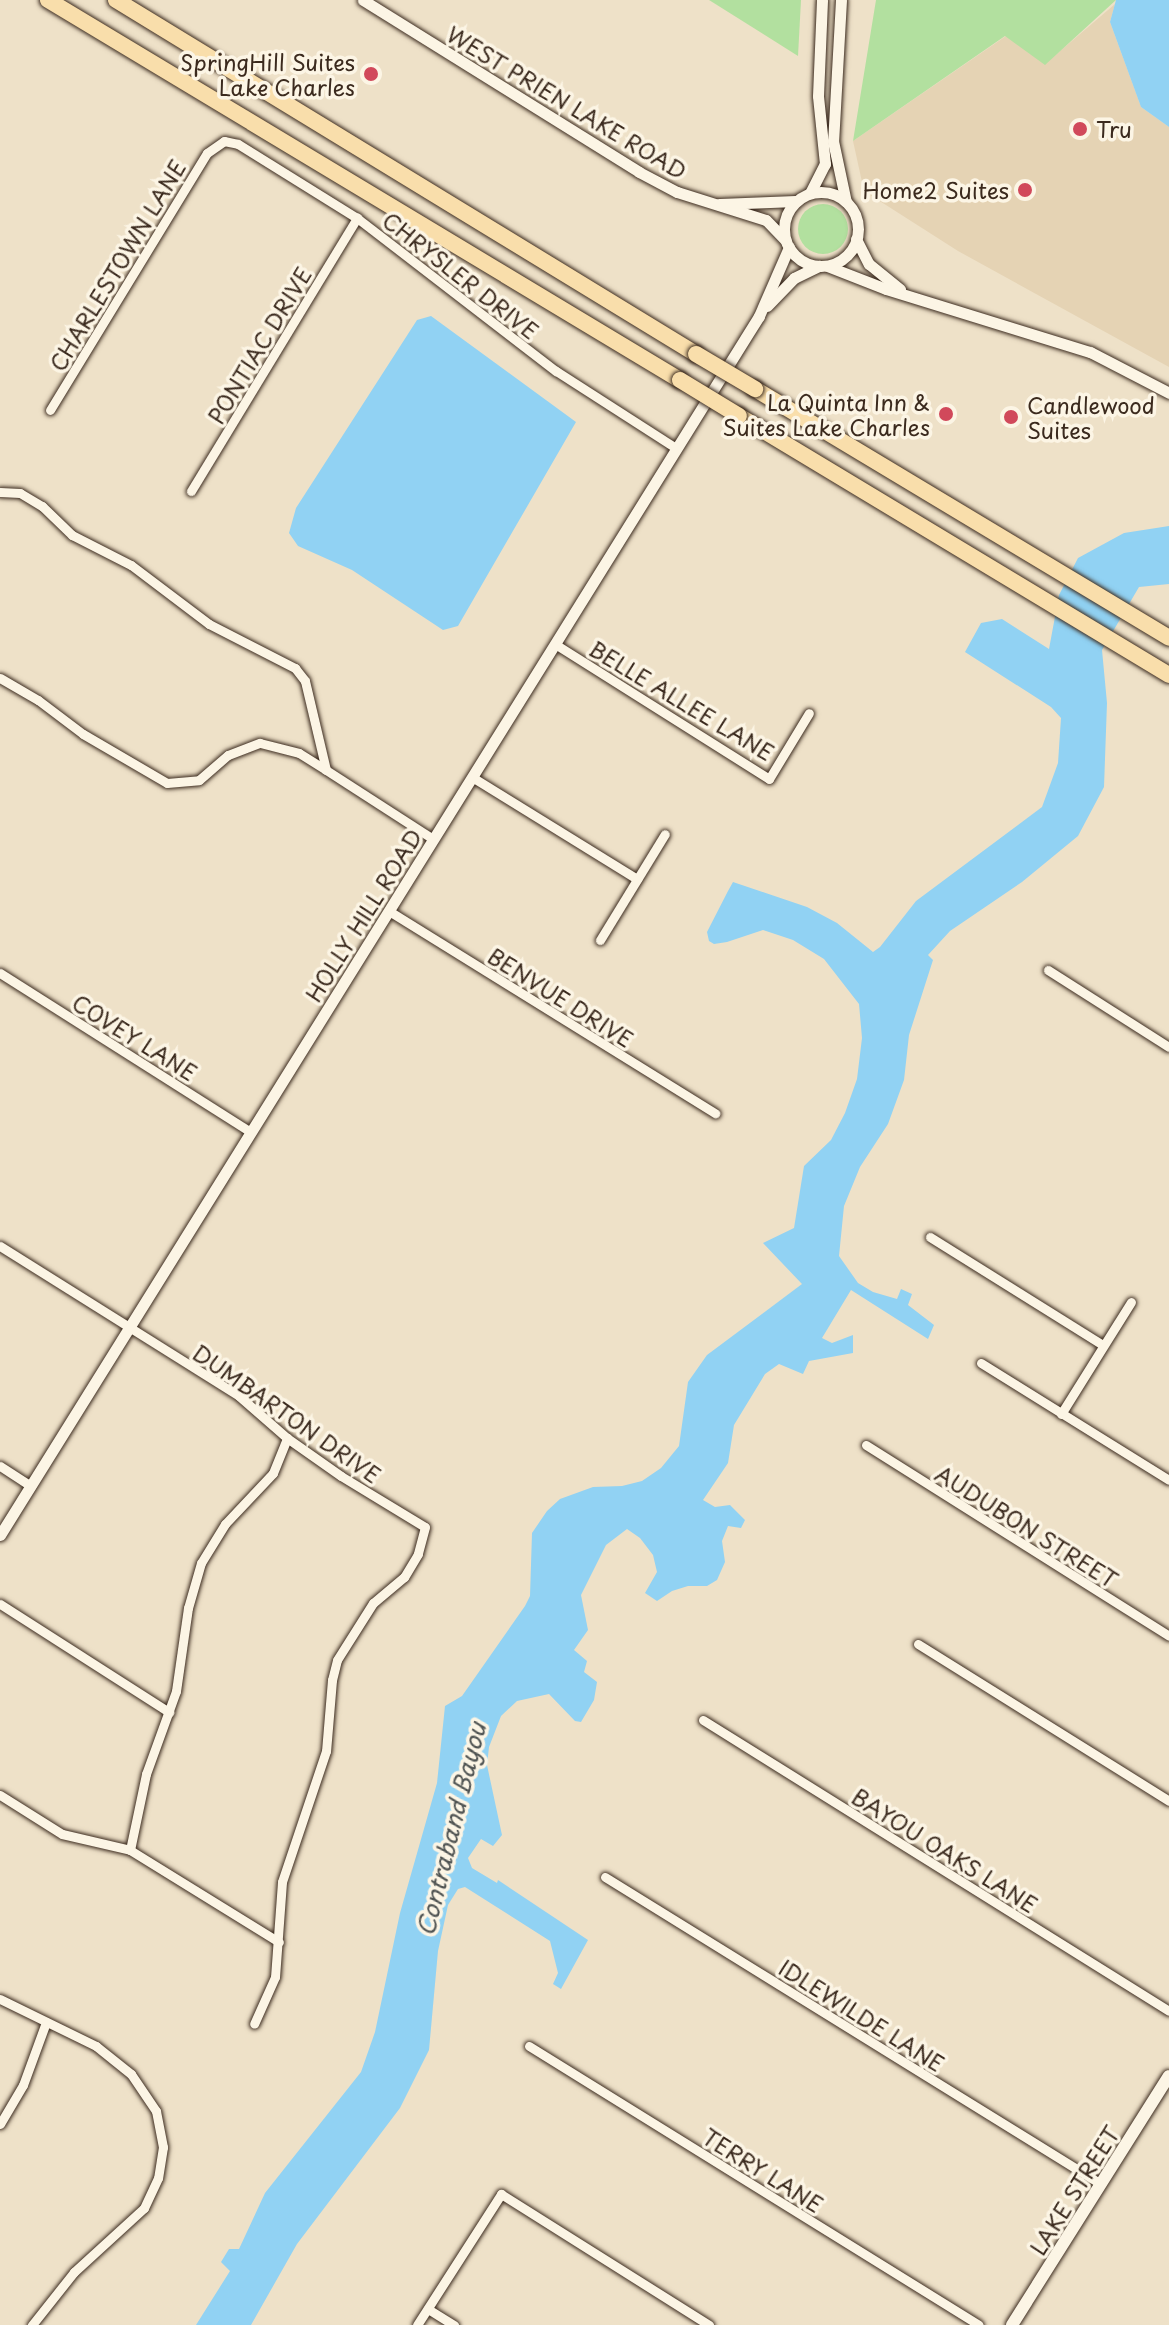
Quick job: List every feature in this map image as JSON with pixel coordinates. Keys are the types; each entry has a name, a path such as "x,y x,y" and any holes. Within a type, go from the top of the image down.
{"highway":[{"path":"48,0 1162,671"},
{"path":"118,0 1168,638"}],"main road":[{"name":"LAKE STREET","path":"1012,2325 1169,2076"}],"street":[{"name":"WEST PRIEN LAKE ROAD","path":"363,0 639,172 677,192 766,220 807,263 1090,352 1169,393"},
{"path":"822,0 818,68 825,164 810,193 830,193 847,202"},
{"name":"WEST PRIEN LAKE ROAD","path":"841,0 833,141 847,202 855,216 856,239 869,264 906,295"},
{"path":"818,68 836,69"},
{"name":"CHRYSLER DRIVE","path":"219,142 238,144 357,218 556,371 676,448"},
{"name":"CHARLESTOWN LANE","path":"50,410 207,153 219,142"},
{"name":"WEST PRIEN LAKE ROAD","path":"714,204 796,201 810,193"},
{"path":"787,244 785,218 796,201"},
{"name":"PONTIAC DRIVE","path":"191,491 357,218"},
{"path":"823,266 843,259 856,239"},
{"name":"HOLLY HILL ROAD","path":"759,316 787,244"},
{"name":"HOLLY HILL ROAD","path":"0,1535 759,316 794,278 823,266"},
{"path":"0,492 20,493 42,506 72,535 131,565 209,624 295,668 305,681 326,770"},
{"name":"BELLE ALLEE LANE","path":"555,644 769,779 809,713"},
{"path":"0,678 38,700 83,734 167,783 199,780 228,755 260,743 299,753 433,839"},
{"path":"472,777 637,879"},
{"path":"600,940 665,834"},
{"name":"BENVUE DRIVE","path":"389,911 715,1113"},
{"path":"1048,970 1169,1047"},
{"name":"COVEY LANE","path":"0,973 251,1132"},
{"path":"930,1237 1103,1345"},
{"name":"DUMBARTON DRIVE","path":"0,1246 239,1396 287,1438 341,1476 425,1527 418,1554 404,1577 373,1603 337,1660 332,1680 326,1751 282,1882 279,1942"},
{"path":"1061,1414 1131,1302"},
{"path":"981,1363 1169,1480"},
{"path":"130,1850 146,1774 183,1666 188,1608 201,1563 225,1524 273,1473 287,1438"},
{"name":"AUDUBON STREET","path":"866,1445 1169,1636"},
{"path":"0,1466 31,1486"},
{"path":"0,1604 169,1712"},
{"path":"918,1644 1169,1801"},
{"name":"BAYOU OAKS LANE","path":"703,1720 1169,2011"},
{"path":"0,1795 62,1834 130,1850 279,1942 275,1977 254,2024"},
{"name":"IDLEWILDE LANE","path":"605,1877 1101,2184"},
{"path":"0,1999 96,2046 131,2074 149,2098 160,2127 162,2164 153,2194 133,2223 74,2272 32,2325"},
{"path":"0,2124 19,2094 46,2022"},
{"name":"TERRY LANE","path":"529,2046 979,2325"},
{"path":"417,2325 501,2194 709,2325"},
{"path":"428,2309 454,2325"}],"shaded area":[{"path":"1115,4 1110,22 1141,107 1169,127 1169,367 958,251 864,191 853,141 1006,36 1045,64"}],"green space":[{"path":"709,0 801,0 798,56"},
{"path":"876,0 1116,0 1045,65 1005,36 853,141"},
{"path":"823,204 840,212 848,229 840,246 823,254 806,246 798,229 806,212"}],"water":[{"path":"1116,0 1169,0 1169,127 1141,107 1110,22"},
{"path":"431,316 576,422 458,626 443,630 352,570 298,546 289,533 296,508 417,320"},
{"name":"Contraband Bayou","path":"1169,526 1169,584 1139,587 1102,650 1107,703 1104,787 1078,836 1022,882 950,931 928,955 933,960 909,1035 904,1080 888,1124 860,1167 844,1206 839,1256 858,1283 873,1292 897,1299 901,1289 912,1294 908,1305 934,1325 928,1339 851,1290 822,1338 832,1343 853,1335 853,1353 809,1361 803,1374 779,1364 765,1374 734,1425 728,1463 703,1500 715,1507 730,1505 745,1520 741,1528 728,1526 722,1541 725,1562 717,1580 707,1586 688,1586 672,1591 657,1601 645,1593 657,1572 653,1555 640,1538 627,1529 606,1545 581,1595 588,1630 574,1650 587,1661 584,1672 597,1682 594,1700 581,1722 575,1721 549,1694 517,1701 501,1716 489,1747 487,1765 502,1835 493,1846 481,1839 468,1858 472,1868 497,1883 498,1880 588,1940 561,1989 553,1984 558,1973 550,1941 465,1887 458,1889 448,1905 438,1951 429,2050 400,2108 297,2244 251,2325 196,2325 230,2271 221,2262 229,2249 239,2249 265,2193 361,2072 375,2032 400,1913 437,1783 445,1706 462,1696 525,1606 530,1596 532,1533 547,1511 560,1499 593,1487 622,1486 642,1481 661,1468 679,1446 688,1382 707,1355 802,1284 763,1243 794,1228 804,1166 831,1140 845,1113 857,1079 862,1038 859,1004 824,959 793,940 763,930 727,942 714,944 709,941 707,932 728,891 733,882 807,907 837,923 873,952 880,947 916,901 1042,807 1058,763 1061,718 1051,707 965,652 981,623 1002,619 1049,649 1059,595 1078,558 1124,533"}],"place":[{"name":"SpringHill Suites Lake Charles","path":"371,74"},
{"name":"Tru","path":"1080,129"},
{"name":"Home2 Suites","path":"1025,190"},
{"name":"La Quinta Inn & Suites Lake Charles","path":"946,414"},
{"name":"Candlewood Suites","path":"1011,417"}]}
